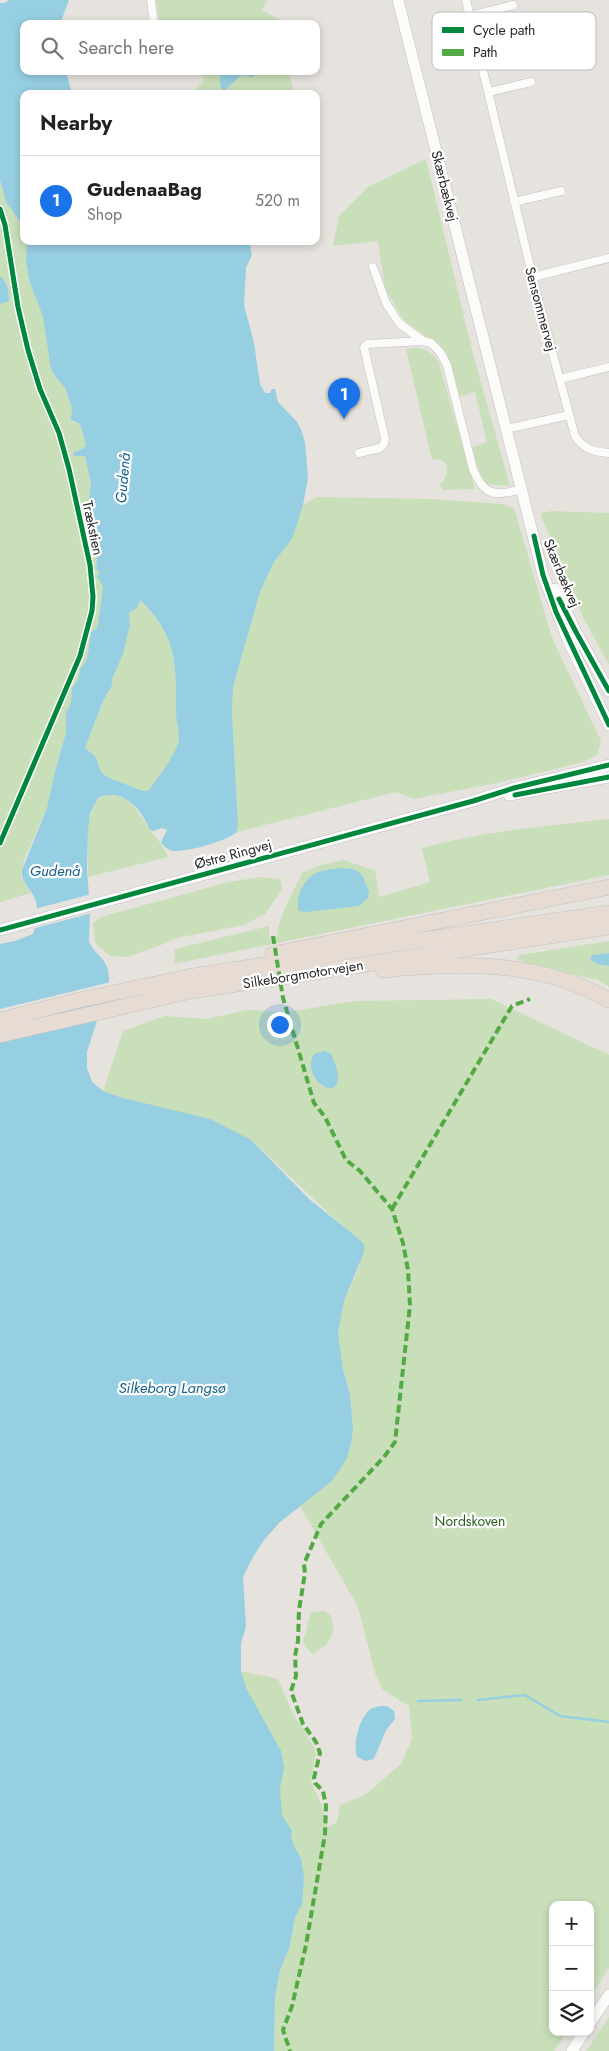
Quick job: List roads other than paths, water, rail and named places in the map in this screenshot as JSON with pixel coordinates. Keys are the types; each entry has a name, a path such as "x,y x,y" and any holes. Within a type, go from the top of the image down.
{"highway":[{"path":"0,1020 75,1002 155,977 189,980 609,887"},
{"name":"Silkeborgmotorvejen","path":"0,1035 80,1015 189,980 388,945 609,913"},
{"name":"Silkeborgmotorvejen","path":"189,980 222,987 609,927"},
{"path":"222,987 424,966 467,964 534,972 557,978 609,1000"}],"street":[{"path":"151,0 154,20"},
{"name":"Skærbækvej","path":"398,0 506,429 550,594 576,656 609,725"},
{"path":"486,12 513,5"},
{"name":"Sensommervej","path":"484,70 514,202 575,436 582,446 595,452 609,453"},
{"path":"489,92 531,82"},
{"path":"514,202 560,191"},
{"path":"533,277 609,258"},
{"path":"374,267 386,303 392,313 399,323 423,341"},
{"path":"359,453 380,448 384,444 385,439 364,347 367,344 423,341 431,343 440,352 446,365 479,483 486,491 494,494 522,489"},
{"path":"560,379 609,367"},
{"path":"506,429 569,415"},
{"name":"Skærbækvej","path":"534,536 564,609 609,691"},
{"path":"576,656 609,708"},
{"name":"Østre Ringvej","path":"0,930 473,801 514,788 609,765"},
{"path":"539,791 609,771"},
{"name":"Østre Ringvej","path":"473,801 539,791 609,777"},
{"path":"594,2017 609,1995"},
{"path":"572,2051 581,2036"}],"water":[{"path":"9,0 69,0 62,20 20,20 20,75 67,75 71,90 20,90 20,221 6,202 0,180 0,3 5,3"},
{"path":"220,75 241,75 225,90 220,85"},
{"name":"Silkeborg Langsø","path":"27,245 250,245 252,255 246,268 244,305 254,343 260,384 265,393 270,393 272,389 275,389 278,402 297,422 305,443 308,478 303,505 291,540 274,562 260,592 233,687 232,713 237,832 225,839 207,845 188,850 172,851 161,842 167,830 162,828 150,830 142,815 130,802 115,795 107,795 98,798 90,814 87,870 90,908 89,942 103,959 108,968 109,975 109,983 87,1052 87,1068 92,1082 103,1091 123,1098 210,1119 251,1140 309,1199 364,1245 364,1252 344,1301 338,1333 343,1369 350,1395 353,1428 346,1460 332,1481 279,1523 264,1540 243,1577 246,1627 241,1643 241,1671 246,1688 281,1751 284,1767 280,1789 282,1815 292,1831 291,1837 301,1858 304,1877 302,1904 295,1918 289,1949 280,1970 275,1998 274,2051 0,2051 0,944 33,934 37,919 37,904 24,880 22,870 47,808 66,733 66,713 71,702 72,688 78,680 80,670 87,659 91,632 96,629 98,624 103,586 97,576 100,572 96,569 98,551 89,541 95,535 89,498 91,484 85,456 74,456 73,453 84,448 86,444 80,424 71,420 72,408 65,388 52,372 43,317 29,280 26,260","holes":["140,600 162,626 168,639 175,665 176,713 179,740 161,774 149,790 143,791 107,777 101,772 95,756 85,748 103,701 112,686 112,679 123,654 130,625 129,613 137,608"]},
{"path":"0,276 8,287 9,301 0,304"},
{"path":"342,868 357,871 360,874 365,880 369,891 368,898 359,906 306,912 299,911 299,894 309,878 322,871"},
{"path":"609,953 609,966 597,964 590,959 592,955"},
{"path":"325,1051 331,1054 336,1065 338,1077 336,1084 332,1088 321,1084 315,1079 312,1071 311,1063 314,1054"},
{"path":"387,1706 394,1711 395,1719 386,1730 374,1759 366,1761 357,1757 357,1735 367,1712 372,1708"}],"waterway":[{"path":"478,1700 525,1695 560,1716 609,1722"},
{"path":"418,1701 461,1700"}],"place":[{"name":"GudenaaBag","path":"344,419"}],"water label":[{"name":"Gudenå","path":"123,478"},
{"name":"Gudenå","path":"55,871"}],"park label":[{"name":"Nordskoven","path":"470,1521"}]}
